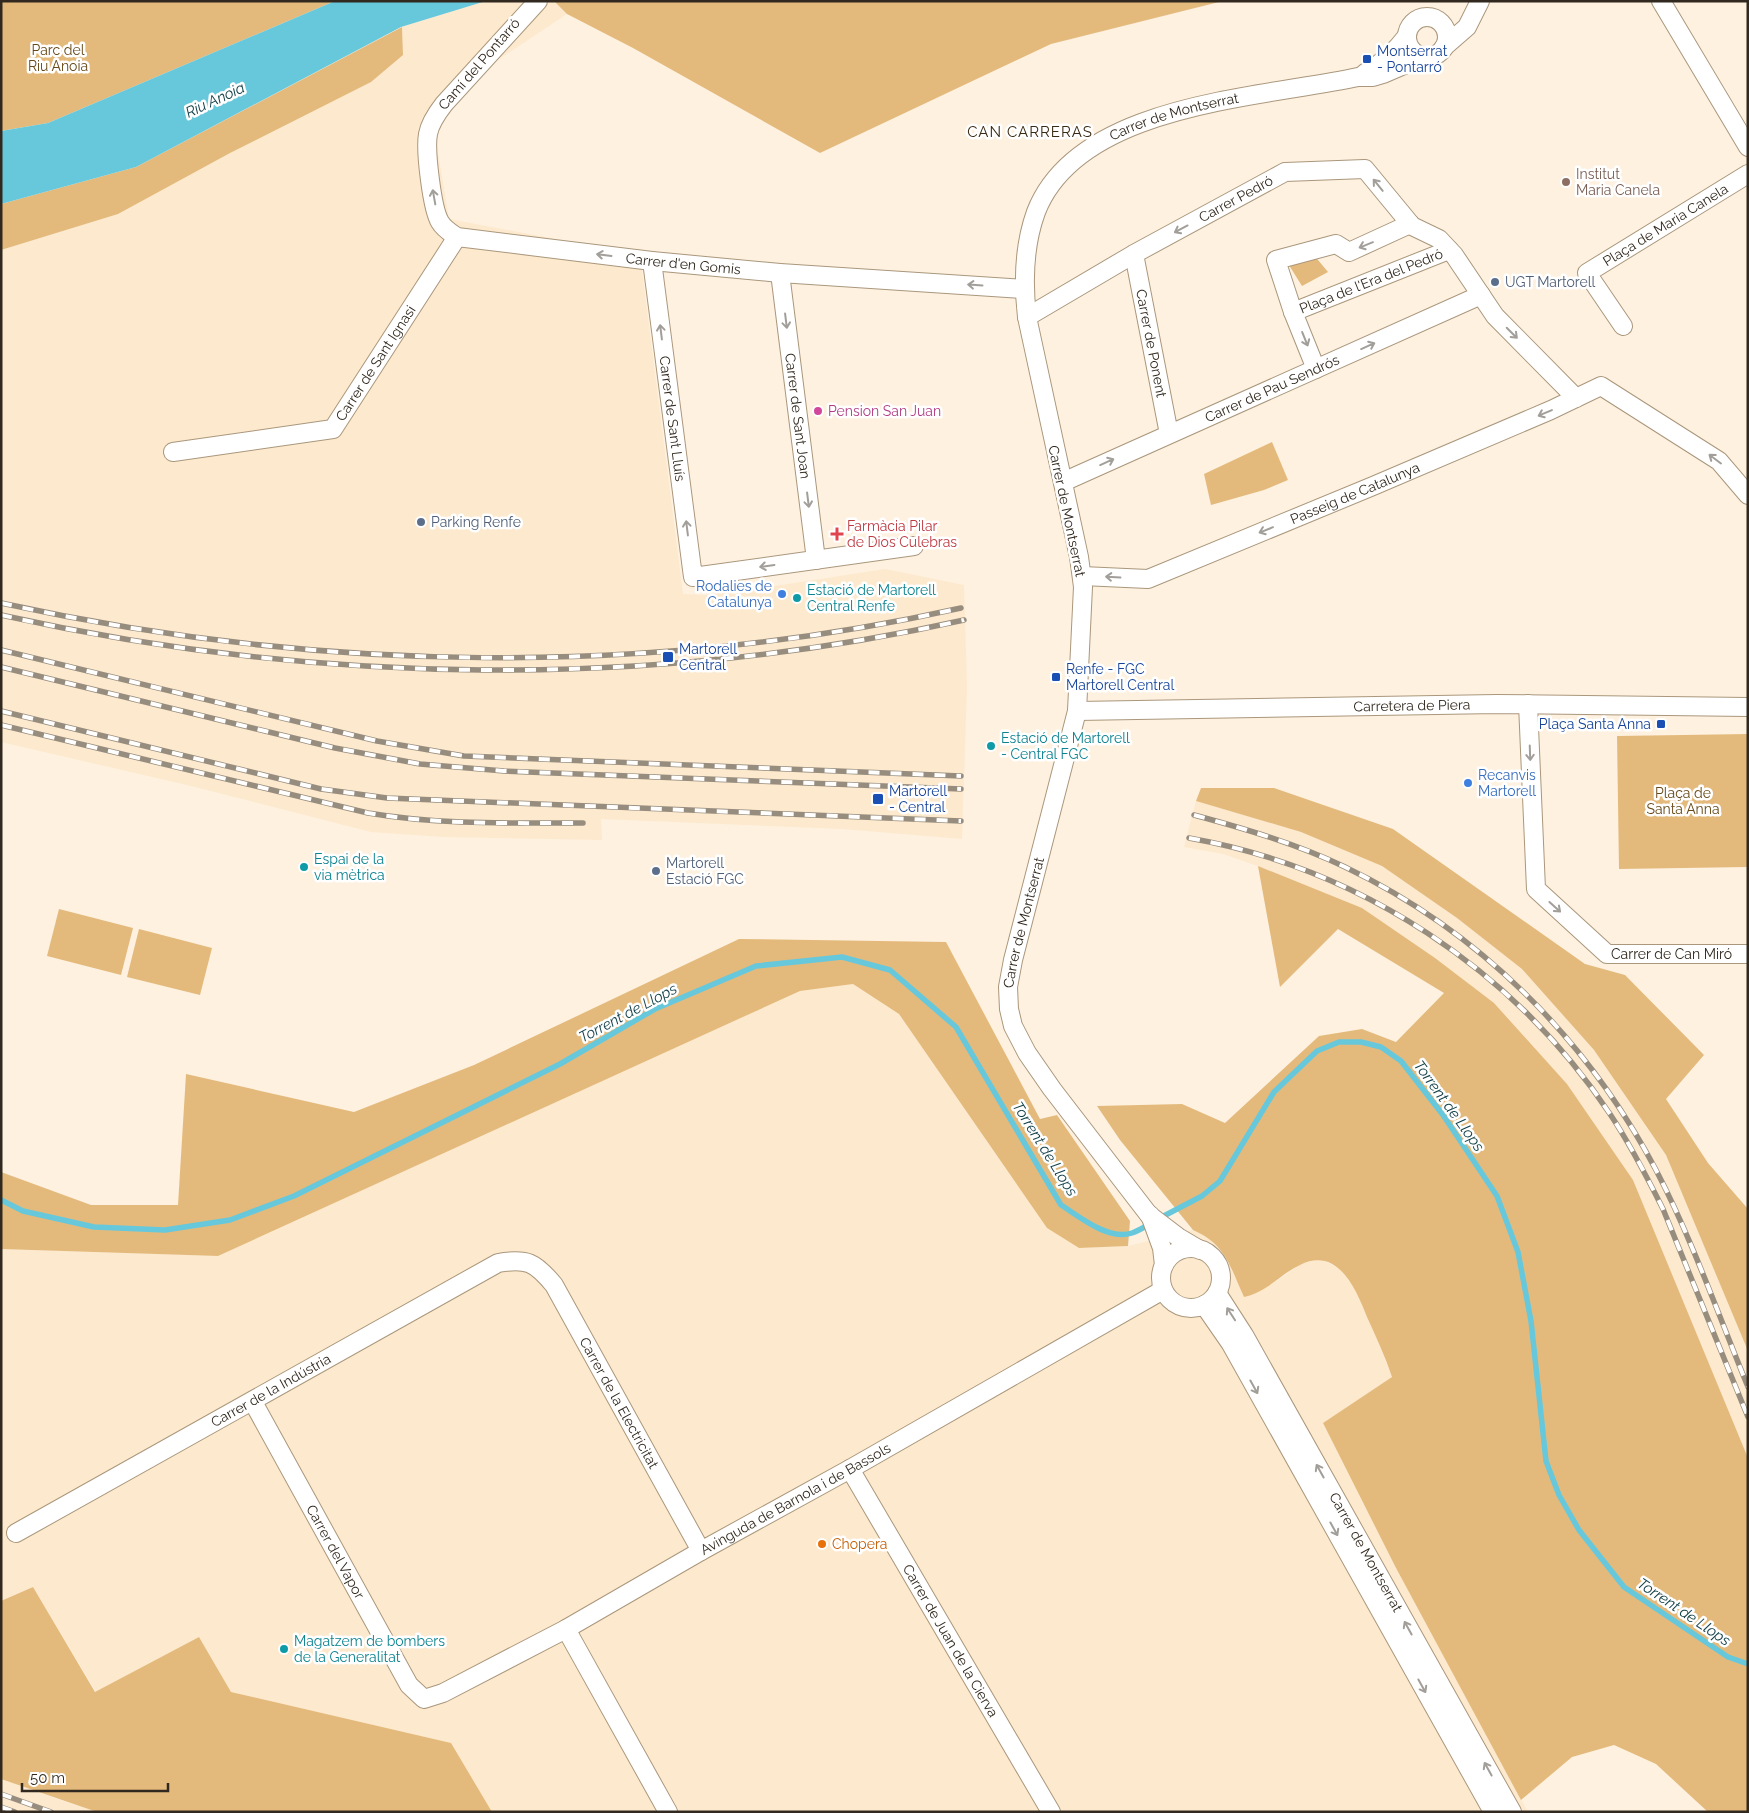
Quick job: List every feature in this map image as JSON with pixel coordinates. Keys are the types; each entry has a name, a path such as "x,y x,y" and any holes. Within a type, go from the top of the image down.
{"street":[{"name":"Camí del Pontarró","path":"457,237 446,230 438,218 426,151 428,132 435,115 444,104 538,1"},
{"path":"1661,1 1748,147"},
{"path":"1425,12 1449,21 1476,8"},
{"path":"1425,12 1414,20 1407,36 1410,49 1420,58 1433,57 1467,28 1476,8"},
{"path":"1425,12 1444,28 1446,34 1444,47"},
{"name":"Carrer de Montserrat","path":"1358,77 1384,62 1398,49 1407,36"},
{"name":"Carrer de Montserrat","path":"1200,1250 1178,1237 1149,1214 1027,1053 1013,1026 1009,1009 1008,987 1012,960 1077,711 1082,576 1027,317 1024,289 1030,231 1042,200 1054,180 1072,162 1091,148 1158,116 1192,106 1358,77 1373,77 1420,58"},
{"name":"Carrer Pedró","path":"1027,317 1134,254 1285,172 1365,169 1410,224 1439,240 1450,250 1495,316 1576,398"},
{"name":"Plaça de Maria Canela","path":"1623,326 1587,273 1748,174"},
{"name":"Plaça de l'Era del Pedró","path":"1316,369 1293,312 1276,260 1336,244 1349,252 1410,224"},
{"name":"Carrer d'en Gomis","path":"457,237 652,261 780,273 1024,289"},
{"name":"Carrer de Sant Ignasi","path":"173,452 333,430 457,237"},
{"name":"Plaça de l'Era del Pedró","path":"1293,312 1450,250"},
{"name":"Carrer de Ponent","path":"1134,254 1169,434"},
{"name":"Carrer de Sant Lluís","path":"652,261 693,576 816,560"},
{"name":"Carrer de Sant Joan","path":"780,273 816,560"},
{"name":"Carrer de Pau Sendrós","path":"1063,482 1481,295"},
{"name":"Passeig de Catalunya","path":"1082,576 1148,579 1373,486 1601,386 1719,461 1748,495"},
{"path":"816,560 914,546"},
{"name":"Carretera de Piera","path":"1077,711 1528,704 1748,707"},
{"name":"Carrer de Can Miró","path":"1528,704 1536,890 1607,954 1748,954"},
{"name":"Carrer de Montserrat","path":"1149,1214 1163,1256"},
{"path":"1200,1250 1212,1256 1219,1264 1221,1284 1210,1299 1186,1308 1168,1299 1163,1290 1161,1277 1163,1256 1180,1251 1200,1250"},
{"name":"Carrer de la Indústria","path":"16,1533 498,1264 516,1260 530,1263"},
{"name":"Carrer de la Electricitat","path":"530,1263 540,1268 554,1284 701,1550"},
{"name":"Avinguda de Barnola i de Bassols","path":"424,1699 443,1694 566,1629 701,1550 850,1468 1163,1290"},
{"name":"Carrer de Montserrat","path":"1210,1299 1231,1344 1493,1812"},
{"name":"Carrer de Montserrat","path":"1210,1299 1244,1335 1512,1812"},
{"name":"Carrer del Vapor","path":"253,1402 409,1685 424,1699"},
{"name":"Carrer de Juan de la Cierva","path":"850,1468 1052,1812"},
{"path":"566,1629 668,1812"}],"shaded area":[{"path":"486,1 553,1 567,14 469,79 434,129 449,219 640,255 683,594 705,595 737,590 737,592 885,569 964,585 967,687 962,839 842,829 601,819 602,840 443,837 371,832 191,786 1,742 1,250 118,214 403,55 402,27"},
{"path":"1196,801 1301,832 1382,866 1457,918 1522,969 1594,1050 1666,1155 1748,1351 1748,1458 1633,1180 1567,1084 1494,1003 1362,908 1223,854 1184,847"},
{"path":"853,984 899,1014 1047,1228 1079,1248 1128,1246 1193,1230 1204,1234 1222,1248 1244,1297 1277,1281 1299,1265 1311,1261 1323,1260 1344,1271 1358,1292 1392,1377 1323,1423 1396,1568 1528,1812 492,1812 451,1743 231,1692 199,1637 96,1692 33,1587 1,1601 1,1249 218,1256 800,991"},
{"path":"1,1779 60,1800 97,1812 1,1812"}],"green space":[{"name":"Parc del Riu Anoia","path":"1,1 335,1 48,123 1,131"},
{"path":"554,1 1223,1 1051,44 820,153 633,48 567,14"},
{"path":"402,27 403,55 371,82 230,153 118,214 1,250 1,204 136,167"},
{"path":"1313,254 1328,272 1302,286 1287,262"},
{"path":"1272,442 1288,480 1264,490 1211,505 1204,474"},
{"name":"Plaça de Santa Anna","path":"1748,734 1748,867 1619,869 1617,736"},
{"path":"1201,788 1274,788 1393,829 1585,964 1625,975 1704,1055 1666,1099 1708,1163 1748,1209 1748,1351 1666,1155 1594,1050 1522,969 1457,918 1382,866 1301,832 1196,801"},
{"path":"1258,866 1362,908 1435,958 1494,1003 1567,1084 1633,1180 1748,1458 1748,1812 1708,1812 1656,1764 1614,1745 1572,1757 1521,1800 1396,1568 1323,1423 1392,1377 1363,1306 1351,1283 1344,1273 1335,1266 1325,1261 1313,1261 1300,1265 1260,1291 1244,1297 1220,1249 1213,1242 1193,1230 1120,1140 1097,1106 1182,1104 1225,1123 1319,1036 1362,1029 1396,1042 1444,993 1338,929 1280,987"},
{"path":"59,909 133,928 121,975 47,956"},
{"path":"139,929 212,948 200,995 127,977"},
{"path":"739,939 946,942 1040,1119 1057,1115 1130,1221 1128,1246 1079,1248 1047,1228 899,1014 853,984 800,991 218,1256 1,1249 1,1172 91,1205 178,1205 186,1074 354,1112 474,1065"},
{"path":"33,1587 95,1692 199,1637 231,1692 451,1743 492,1812 97,1812 1,1779 1,1601"}],"water":[{"name":"Riu Anoia","path":"335,1 486,1 401,27 136,167 1,204 1,131 48,123"}],"waterway":[{"name":"Torrent de Llops","path":"1,1200 23,1211 94,1227 165,1230 230,1220 294,1196 560,1064 655,1009 756,966 842,957 890,970 956,1027 1061,1205 1104,1231 1114,1234 1132,1233 1150,1224"},
{"name":"Torrent de Llops","path":"1158,1219 1202,1196 1220,1181 1274,1092 1317,1051 1339,1042 1361,1042 1381,1047 1401,1061 1443,1115 1497,1196 1518,1252 1531,1321 1546,1461 1559,1495 1579,1530 1624,1587 1728,1657 1748,1664"}],"railway":[{"path":"1,603 120,626 240,643 360,653 481,658 602,655 722,646 842,631 961,608"},
{"path":"1,615 120,638 240,655 361,666 482,670 604,668 725,659 845,643 964,620"},
{"path":"1,650 377,741 464,756 961,776"},
{"path":"1,667 335,748 420,764 504,771 961,789"},
{"path":"1,711 321,789 387,798 961,821"},
{"path":"1,725 368,813 421,820 583,823"},
{"path":"1194,815 1308,851 1345,867 1394,893 1440,923 1484,956 1525,993 1563,1033 1597,1076 1628,1122 1656,1170 1693,1250 1748,1387"},
{"path":"1189,838 1252,853 1313,874 1372,901 1428,933 1480,971 1528,1014 1571,1062 1610,1114 1638,1161 1663,1209 1748,1417"},
{"path":"1,1794 51,1812"},
{"path":"1,1807 15,1812"}],"place":[{"name":"Montserrat - Pontarró","path":"1367,59"},
{"name":"Institut Maria Canela","path":"1566,182"},
{"name":"UGT Martorell","path":"1495,282"},
{"name":"Pension San Juan","path":"818,411"},
{"name":"Parking Renfe","path":"421,522"},
{"name":"Farmàcia Pilar de Dios Culebras","path":"837,534"},
{"name":"Rodalies de Catalunya","path":"782,594"},
{"name":"Estació de Martorell Central Renfe","path":"797,598"},
{"name":"Martorell Central","path":"668,657"},
{"name":"Renfe - FGC Martorell Central","path":"1056,677"},
{"name":"Plaça Santa Anna","path":"1661,724"},
{"name":"Estació de Martorell - Central FGC","path":"991,746"},
{"name":"Recanvis Martorell","path":"1468,783"},
{"name":"Martorell - Central","path":"878,799"},
{"name":"Espai de la via mètrica","path":"304,867"},
{"name":"Martorell Estació FGC","path":"656,871"},
{"name":"Chopera","path":"822,1544"},
{"name":"Magatzem de bombers de la Generalitat","path":"284,1649"}],"district":[{"name":"CAN CARRERAS","path":"1030,132"}]}
